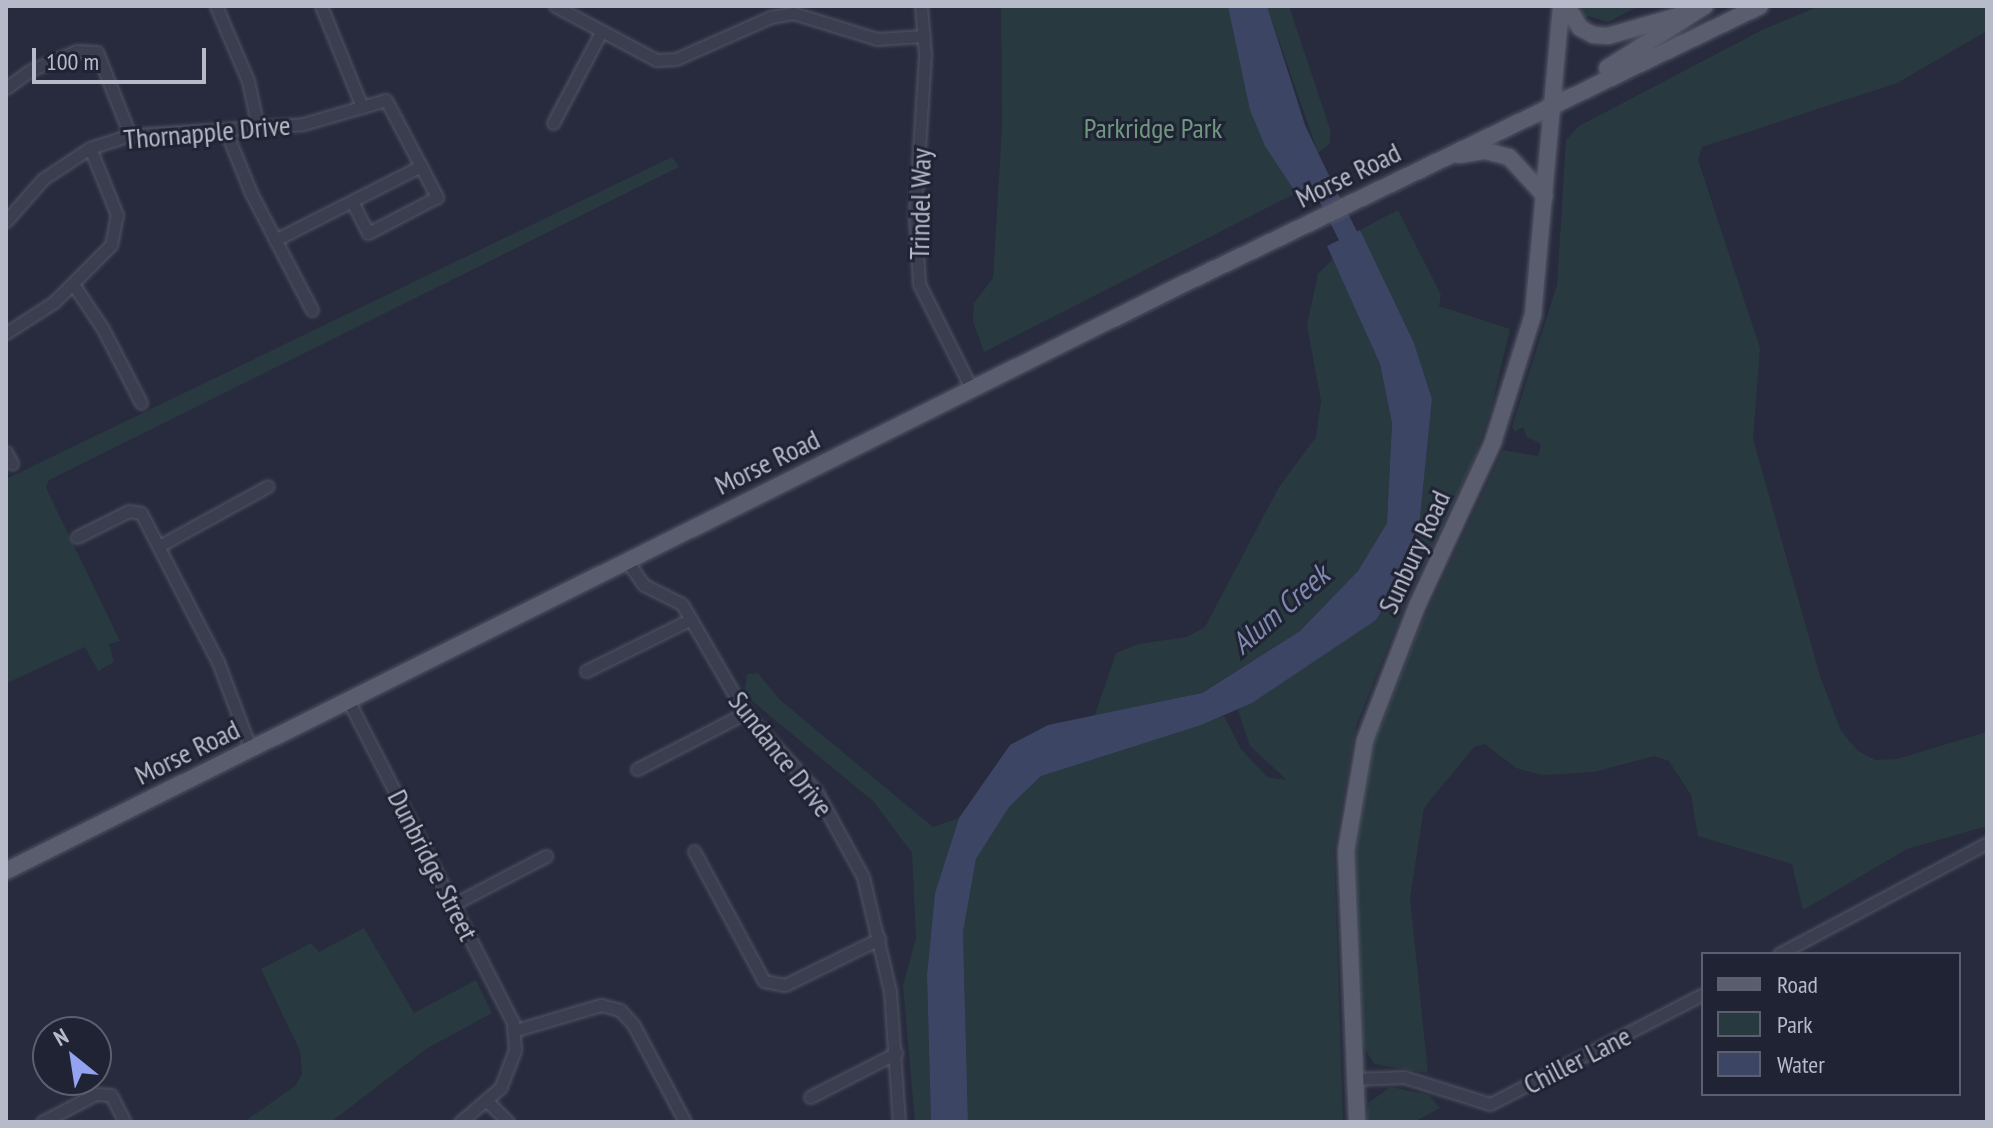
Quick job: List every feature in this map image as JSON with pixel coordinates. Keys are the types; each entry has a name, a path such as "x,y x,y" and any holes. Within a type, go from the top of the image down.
{"main road":[{"name":"Sunbury Road","path":"1357,1122 1346,851 1365,740 1382,689 1493,442 1533,315 1561,6"},
{"path":"1567,6 1580,28 1608,36 1701,8"},
{"name":"Morse Road","path":"6,871 1278,238 1552,103 1760,6"},
{"name":"Morse Road","path":"1552,103 1701,8"},
{"path":"1442,158 1485,151 1509,157 1545,196"}],"street":[{"path":"321,6 362,107"},
{"path":"555,6 600,34 656,60 676,59 771,17 793,13 877,39 924,36"},
{"name":"Trindel Way","path":"921,6 924,36 915,216 919,284 972,390"},
{"path":"220,7 248,81 258,127"},
{"path":"553,123 600,34"},
{"path":"6,88 31,70 77,51 97,52 130,135"},
{"name":"Thornapple Drive","path":"6,221 43,179 90,148 130,135 303,124 386,100 421,166"},
{"path":"225,129 275,240 312,310"},
{"path":"6,333 73,284 111,245 117,215 90,148"},
{"path":"275,240 421,166 437,197 368,233 352,202"},
{"path":"73,284 103,329 141,403"},
{"path":"6,452 12,464"},
{"path":"159,546 268,486"},
{"path":"77,537 135,510 159,546 218,662 251,750"},
{"name":"Sundance Drive","path":"627,561 644,585 675,598 691,619 745,713 831,813 863,877 879,939 896,1053 899,1122"},
{"path":"586,671 691,619"},
{"name":"Dunbridge Street","path":"349,702 454,904 513,1031"},
{"path":"637,769 745,713"},
{"path":"1783,952 1987,843"},
{"path":"694,851 752,964 770,984 785,985 879,939"},
{"path":"454,904 546,856"},
{"name":"Chiller Lane","path":"1354,1079 1404,1077 1490,1104 1701,995"},
{"path":"460,1122 487,1101 510,1068 513,1031 601,1005 620,1010 633,1024 685,1122"},
{"path":"810,1097 896,1053"},
{"path":"42,1122 96,1094 111,1095 125,1122"},
{"path":"487,1101 508,1122"}],"green space":[{"name":"Parkridge Park","path":"1001,6 1246,6 1295,146 1296,193 984,352 973,321 974,303 993,278 1002,128"},
{"path":"1267,6 1289,6 1330,129 1330,143 1318,153"},
{"path":"1577,6 1639,6 1608,22 1588,16 1582,20"},
{"path":"1820,6 1987,6 1987,31 1897,83 1702,147 1698,160 1760,348 1753,439 1820,676 1841,731 1858,751 1875,760 1897,759 1987,732 1987,826 1907,849 1803,910 1792,864 1698,836 1691,795 1669,761 1654,756 1594,772 1542,775 1516,768 1485,744 1474,747 1424,808 1410,898 1428,1073 1374,1064 1362,1044 1353,858 1361,784 1373,731 1382,724 1420,627 1503,450 1538,456 1541,444 1527,437 1523,427 1515,432 1512,427 1557,285 1566,140 1579,126 1764,29"},
{"path":"672,157 679,167 49,480 46,488 120,641 109,644 114,662 98,671 85,647 7,683 6,479"},
{"path":"1398,210 1441,295 1439,306 1510,329 1490,413 1473,461 1404,607 1356,726 1334,850 1343,1122 968,1122 963,932 976,859 1009,807 1041,776 1224,716 1241,749 1267,777 1287,780 1250,746 1238,710 1376,620 1392,594 1418,536 1432,399 1414,343 1360,230"},
{"path":"1333,259 1380,364 1392,423 1387,523 1358,571 1300,631 1201,693 1094,718 1116,653 1138,644 1187,637 1205,627 1279,487 1316,437 1321,401 1307,325 1318,274"},
{"path":"758,673 780,700 933,827 959,818 935,893 927,975 931,1122 915,1122 903,986 916,938 912,853 874,802 744,694 747,674"},
{"path":"364,928 414,1013 476,980 492,1013 426,1049 331,1122 244,1122 295,1086 302,1074 300,1051 261,969 311,943 319,952"},
{"path":"1391,1087 1429,1095 1440,1108 1414,1122 1366,1122 1369,1102"}],"water":[{"path":"1228,6 1267,6 1305,125 1329,176 1296,193 1265,146 1250,110"},
{"path":"1360,230 1414,343 1432,399 1418,537 1392,594 1376,620 1252,703 1201,725 1041,776 1009,807 976,859 963,932 968,1122 931,1122 927,975 935,893 959,818 1010,745 1048,725 1202,693 1300,631 1358,571 1387,523 1392,423 1380,364 1327,246"}],"waterway":[{"name":"Alum Creek","path":"1308,156 1360,260"}]}
